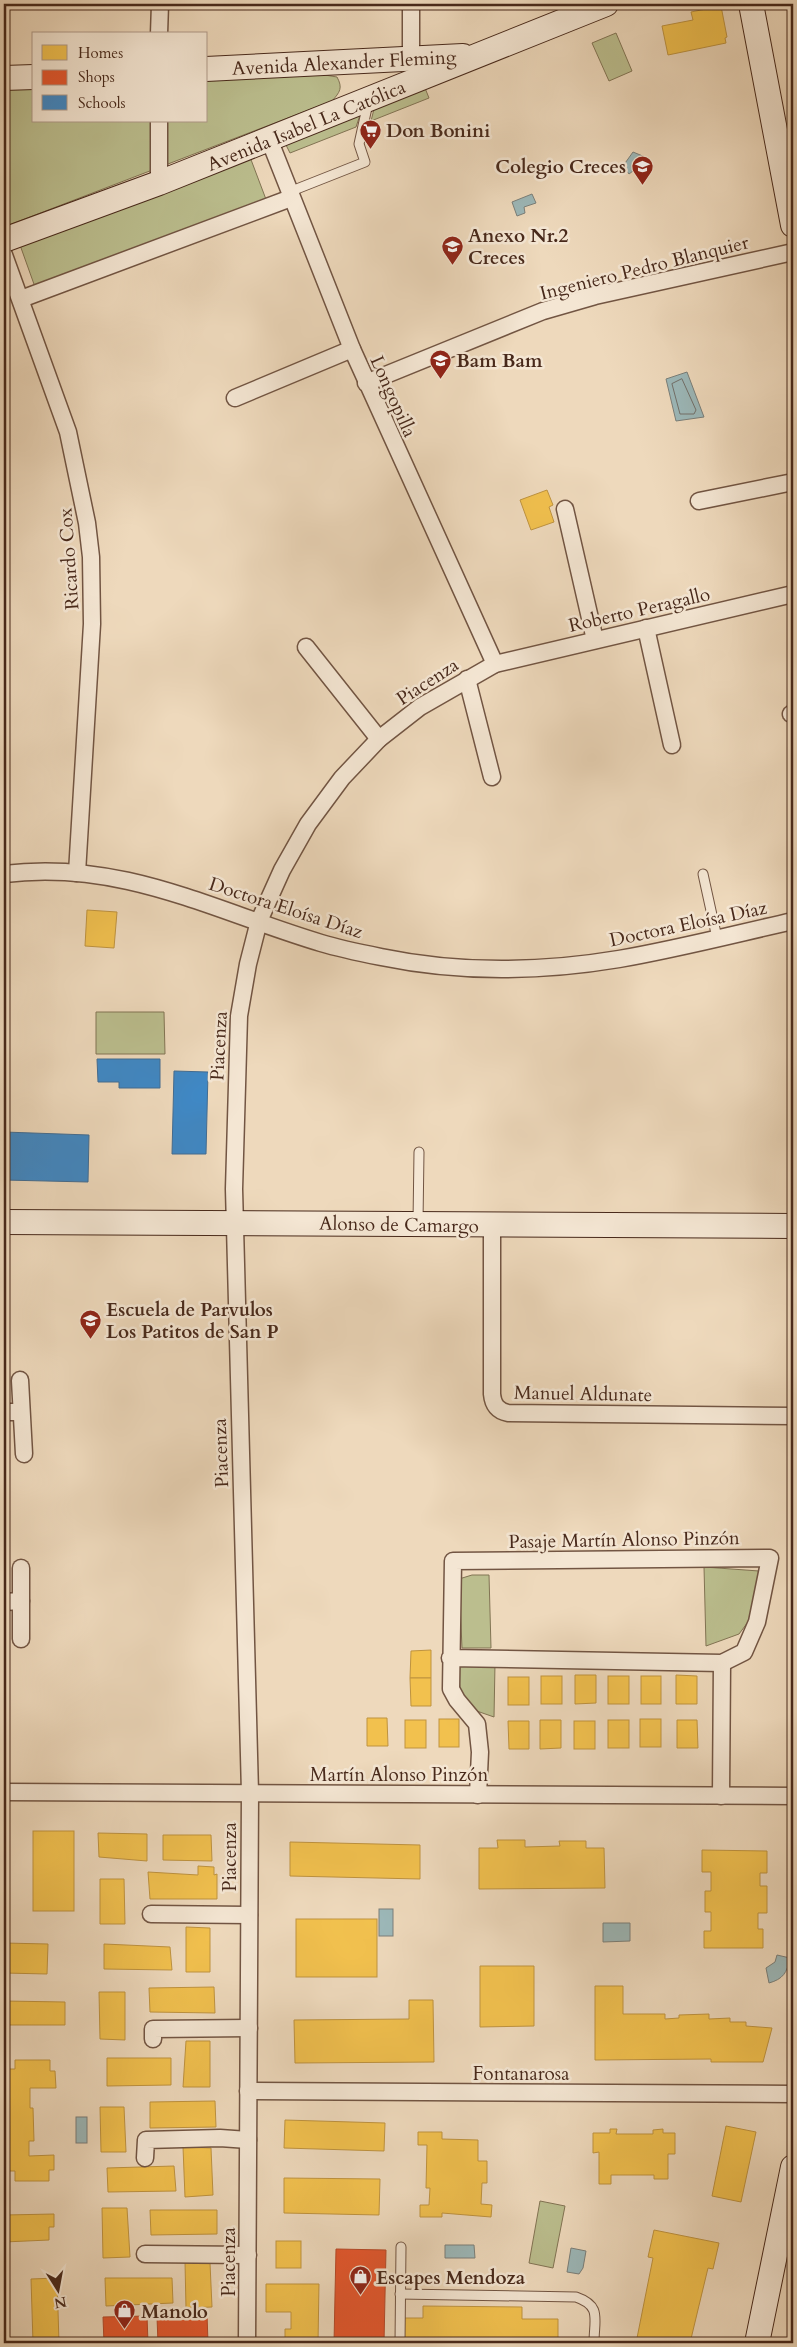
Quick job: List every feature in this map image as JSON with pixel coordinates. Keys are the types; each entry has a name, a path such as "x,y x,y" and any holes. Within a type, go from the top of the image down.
{"street":[{"path":"160,4 160,32"},
{"path":"411,4 411,58"},
{"name":"Avenida Isabel La Católica","path":"4,240 159,183 482,55 576,9 606,4"},
{"path":"751,4 793,225"},
{"name":"Avenida Alexander Fleming","path":"208,69 482,55"},
{"path":"4,78 32,77"},
{"path":"159,122 159,183"},
{"name":"Longopilla","path":"269,139 366,383 495,664"},
{"path":"20,299 290,195"},
{"name":"Ingeniero Pedro Blanquier","path":"366,383 543,311 595,296 793,252"},
{"name":"Ricardo Cox","path":"4,255 68,432 82,490 91,557 92,624 77,873"},
{"path":"235,398 352,349"},
{"path":"699,501 793,482"},
{"path":"565,509 595,640"},
{"name":"Roberto Peragallo","path":"495,664 793,594"},
{"path":"646,628 672,745"},
{"path":"306,647 379,739"},
{"name":"Piacenza","path":"248,2343 250,1793 234,1222 239,1016 248,964 259,921 282,870 308,824 342,778 379,739 420,707 495,664"},
{"path":"467,679 492,778"},
{"name":"Doctora Eloísa Díaz","path":"4,874 48,871 104,876 167,889 322,944 432,965 479,969 538,968 618,959 793,921"},
{"name":"Alonso de Camargo","path":"4,1222 793,1226"},
{"name":"Manuel Aldunate","path":"492,1225 492,1394 494,1405 498,1409 508,1413 793,1416"},
{"path":"20,1380 20,1412 24,1454"},
{"path":"4,1412 20,1412"},
{"name":"Pasaje Martín Alonso Pinzón","path":"450,1658 722,1663 744,1652 757,1622 770,1558 453,1561 450,1658 451,1689 456,1700 477,1724 480,1752 478,1794"},
{"path":"21,1568 21,1638"},
{"path":"4,1602 21,1601"},
{"path":"721,1796 722,1663"},
{"name":"Martín Alonso Pinzón","path":"4,1792 793,1796"},
{"path":"151,1914 249,1914"},
{"path":"153,2039 153,2029 248,2028"},
{"name":"Fontanarosa","path":"248,2092 793,2094"},
{"path":"145,2158 146,2140 220,2138 248,2140"},
{"path":"757,2343 793,2167"},
{"path":"144,2254 248,2255"}],"lane":[{"path":"290,195 365,162 359,144 369,100"},
{"path":"703,874 718,938"},
{"path":"418,1224 419,1152"},
{"path":"400,2343 401,2247"},
{"path":"400,2294 576,2297 590,2302 594,2309 594,2343"}],"green space":[{"path":"616,33 632,71 609,81 592,43"},
{"path":"325,75 337,77 340,87 339,92 332,101 4,227 4,89 32,87 32,122 208,122 208,80"},
{"path":"425,88 429,98 371,121 374,109"},
{"path":"360,115 356,127 290,153 285,143"},
{"path":"250,157 267,202 35,287 20,245"},
{"path":"96,1012 164,1012 165,1054 96,1054"},
{"path":"704,1567 759,1571 751,1618 739,1634 706,1646"},
{"path":"472,1575 489,1575 491,1648 462,1648 459,1579"},
{"path":"458,1664 495,1664 494,1717 471,1709 460,1690"},
{"path":"540,2201 565,2206 553,2268 529,2263"}],"water":[{"path":"633,152 650,159 647,169 637,168 629,174 623,166"},
{"path":"532,194 536,203 524,207 525,213 517,216 512,202"},
{"path":"687,372 704,417 676,421 666,379"},
{"path":"379,1909 393,1909 393,1936 379,1936"},
{"path":"603,1923 630,1923 630,1941 603,1942"},
{"path":"777,1955 790,1958 789,1963 786,1971 778,1980 769,1983 766,1968 775,1962"},
{"path":"76,2117 87,2117 87,2143 76,2143"},
{"path":"445,2245 474,2245 475,2258 445,2258"},
{"path":"571,2248 586,2251 583,2268 579,2274 567,2272"}],"building: Homes":[{"path":"721,6 727,37 725,38 726,43 668,55 662,26 693,20 691,12"},
{"path":"547,490 553,505 549,507 554,522 531,530 520,500"},
{"path":"87,910 117,912 114,948 85,946"},
{"path":"431,1650 431,1678 410,1678 411,1651"},
{"path":"575,1675 596,1675 596,1703 575,1704"},
{"path":"676,1675 697,1676 697,1704 676,1704"},
{"path":"541,1676 562,1676 562,1704 541,1704"},
{"path":"608,1676 629,1676 629,1704 608,1704"},
{"path":"641,1676 661,1676 661,1704 641,1704"},
{"path":"508,1677 529,1677 529,1705 508,1705"},
{"path":"410,1678 431,1678 431,1706 411,1706"},
{"path":"367,1718 387,1718 388,1746 367,1746"},
{"path":"439,1719 459,1719 459,1747 439,1747"},
{"path":"640,1719 661,1719 661,1747 640,1747"},
{"path":"405,1720 426,1720 426,1748 405,1748"},
{"path":"540,1720 561,1720 561,1748 540,1749"},
{"path":"608,1720 629,1720 629,1748 608,1748"},
{"path":"677,1720 697,1720 698,1748 677,1748"},
{"path":"508,1721 529,1721 529,1749 509,1749"},
{"path":"574,1721 595,1721 595,1749 574,1749"},
{"path":"33,1831 74,1831 74,1911 33,1911"},
{"path":"98,1833 147,1834 147,1861 99,1857"},
{"path":"163,1835 211,1835 212,1861 163,1860"},
{"path":"497,1840 525,1840 525,1847 560,1846 559,1841 586,1841 586,1848 604,1848 605,1888 479,1889 479,1848 498,1848"},
{"path":"290,1842 420,1845 420,1879 290,1876"},
{"path":"702,1850 767,1851 767,1873 760,1873 760,1886 767,1886 767,1913 758,1913 758,1929 763,1929 763,1948 704,1948 704,1931 711,1931 711,1912 705,1912 705,1891 711,1891 711,1872 702,1872"},
{"path":"198,1866 214,1867 214,1875 217,1874 217,1899 150,1899 148,1872 198,1875"},
{"path":"100,1879 124,1879 125,1924 100,1924"},
{"path":"296,1919 377,1919 377,1977 296,1977"},
{"path":"186,1927 210,1928 210,1972 186,1972"},
{"path":"4,1943 48,1944 47,1974 4,1973"},
{"path":"104,1944 170,1947 172,1970 104,1969"},
{"path":"480,1966 534,1966 534,2026 480,2027"},
{"path":"595,1986 623,1986 623,2014 665,2014 665,2019 679,2018 679,2015 709,2014 709,2019 730,2018 730,2022 746,2022 746,2026 772,2028 763,2062 711,2062 711,2059 595,2060"},
{"path":"214,1987 215,2013 150,2012 149,1988"},
{"path":"99,1992 125,1992 125,2040 100,2039"},
{"path":"409,2000 433,2000 434,2062 295,2063 294,2020 409,2019"},
{"path":"4,2001 65,2002 65,2025 4,2025"},
{"path":"186,2041 210,2041 210,2087 183,2087"},
{"path":"107,2058 171,2058 171,2085 107,2086"},
{"path":"15,2060 50,2060 50,2071 55,2071 56,2088 30,2088 30,2108 33,2108 34,2141 29,2141 29,2156 54,2155 54,2170 49,2170 49,2181 15,2181 15,2171 4,2171 4,2069 15,2069"},
{"path":"215,2101 216,2127 150,2128 150,2102"},
{"path":"100,2107 124,2107 126,2152 101,2152"},
{"path":"285,2120 385,2123 384,2151 284,2148"},
{"path":"726,2126 756,2132 741,2202 712,2196"},
{"path":"610,2129 617,2129 616,2134 653,2134 653,2130 663,2129 663,2133 675,2133 675,2154 668,2154 668,2179 654,2179 654,2175 611,2175 611,2184 599,2184 599,2152 593,2153 593,2133 610,2133"},
{"path":"418,2132 442,2132 442,2139 478,2140 478,2161 487,2161 487,2183 482,2183 481,2204 492,2205 491,2217 442,2213 442,2217 420,2217 420,2205 429,2205 430,2188 426,2188 427,2145 418,2145"},
{"path":"183,2147 211,2148 213,2195 185,2197"},
{"path":"174,2166 176,2191 108,2192 107,2168"},
{"path":"284,2178 380,2179 379,2215 284,2213"},
{"path":"102,2208 127,2208 130,2257 103,2258"},
{"path":"150,2210 217,2210 217,2234 151,2235"},
{"path":"54,2214 54,2227 49,2227 49,2240 4,2242 5,2215"},
{"path":"654,2230 719,2243 713,2269 708,2268 690,2343 636,2343 653,2258 648,2257"},
{"path":"276,2241 301,2241 301,2268 276,2268"},
{"path":"185,2262 210,2263 212,2307 186,2308"},
{"path":"57,2278 59,2343 33,2343 31,2279"},
{"path":"105,2278 172,2278 173,2303 106,2306"},
{"path":"266,2284 319,2284 318,2343 285,2343 285,2329 291,2329 291,2312 266,2312"},
{"path":"423,2306 522,2307 522,2319 558,2319 558,2343 403,2343 403,2318 423,2318"}],"building: Shops":[{"name":"Escapes Mendoza","path":"336,2249 386,2250 384,2343 334,2343"},
{"path":"207,2314 208,2343 158,2343 157,2317"},
{"name":"Manolo","path":"147,2316 148,2343 104,2343 103,2317"}],"building: Schools":[{"path":"97,1059 160,1059 160,1088 119,1088 119,1082 98,1082"},
{"path":"174,1071 208,1072 206,1154 172,1154"},
{"path":"4,1132 89,1135 88,1182 4,1180"}],"place":[{"name":"Don Bonini","path":"370,149"},
{"name":"Colegio Creces","path":"642,185"},
{"name":"Anexo Nr.2 Creces","path":"452,265"},
{"name":"Bam Bam","path":"440,379"},
{"name":"Escuela de Parvulos Los Patitos de San P","path":"90,1339"},
{"name":"Escapes Mendoza","path":"360,2296"},
{"name":"Manolo","path":"125,2330"}]}
